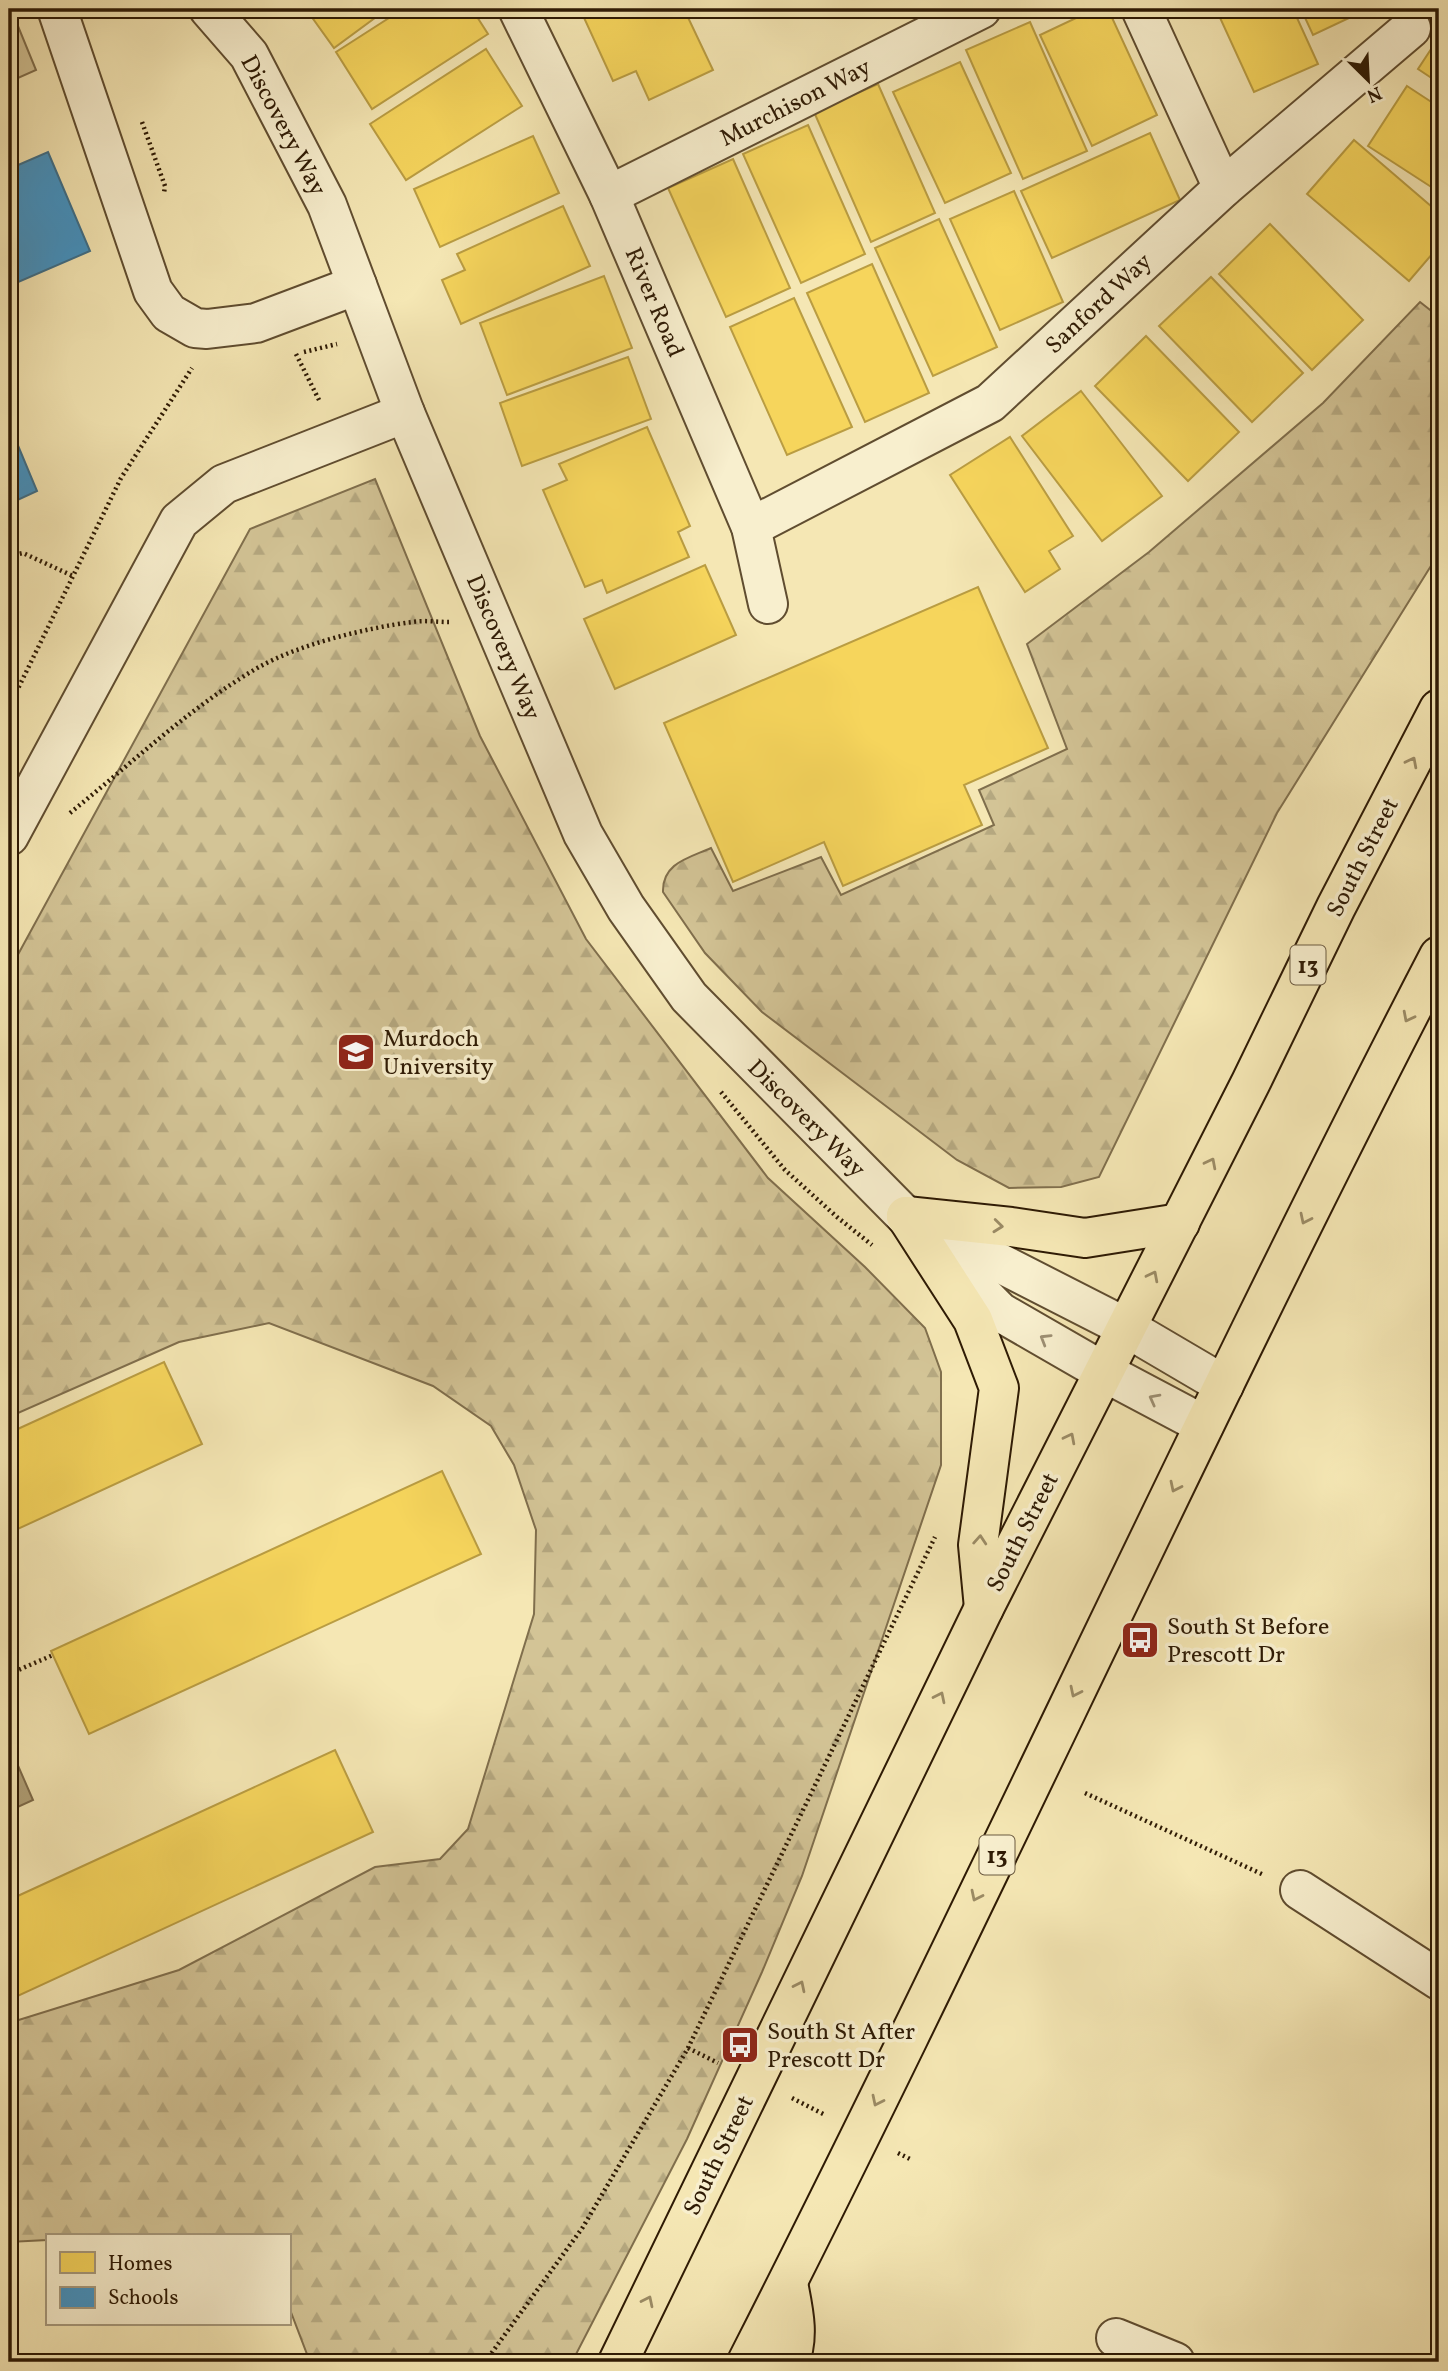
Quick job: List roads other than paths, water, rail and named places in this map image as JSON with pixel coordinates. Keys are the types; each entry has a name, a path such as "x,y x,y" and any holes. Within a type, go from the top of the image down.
{"highway":[{"name":"South Street","path":"618,2362 984,1608 1180,1223 1336,907 1439,709"},
{"name":"13","path":"747,2362 861,2134 1339,1149 1439,956"},
{"path":"906,1216 1085,1238 1180,1223"},
{"path":"906,1216 973,1320 999,1388 978,1545 984,1608"},
{"path":"788,2283 795,2323 793,2354 789,2362"}],"street":[{"path":"57,9 153,291 169,313 195,328 256,323 357,285"},
{"name":"Discovery Way","path":"209,9 249,55 327,205 405,413 583,834 626,908 689,997 1000,1312 1104,1373 1204,1426"},
{"name":"River Road","path":"518,9 609,195 751,527 768,604"},
{"name":"Murchison Way","path":"609,195 981,9"},
{"path":"1141,9 1223,188"},
{"name":"Sanford Way","path":"751,527 990,403 1223,188 1410,28"},
{"path":"12,831 179,521 224,484 405,413"},
{"name":"Discovery Way","path":"906,1216 1126,1328 1224,1385"},
{"path":"1300,1890 1439,1980"},
{"path":"1116,2338 1175,2362"}],"place":[{"name":"Murdoch University","path":"356,1052"},
{"name":"South St Before Prescott Dr","path":"1140,1640"},
{"name":"South St After Prescott Dr","path":"740,2045"}]}
